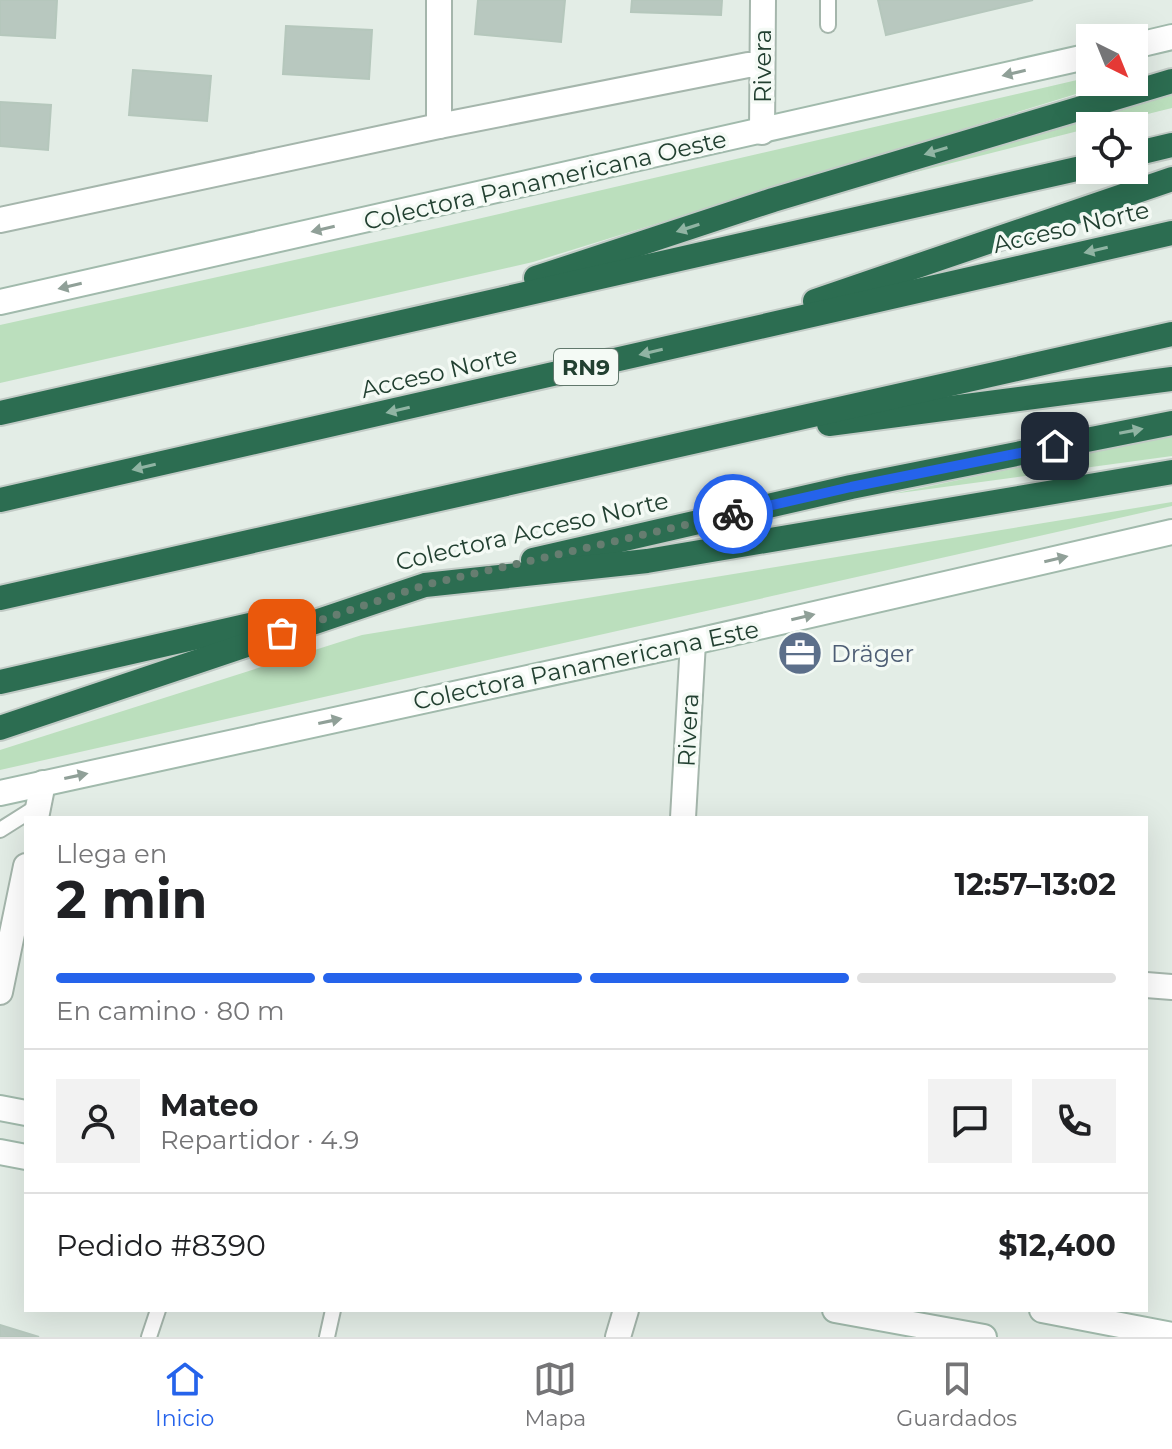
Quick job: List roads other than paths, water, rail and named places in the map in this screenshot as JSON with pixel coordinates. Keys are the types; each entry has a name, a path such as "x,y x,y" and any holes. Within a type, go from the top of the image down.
{"highway":[{"path":"389,325 773,200 1172,81"},
{"path":"1148,151 1172,145"},
{"path":"0,413 1076,169"},
{"path":"693,343 1172,179"},
{"name":"Acceso Norte","path":"0,500 1172,233"},
{"path":"0,598 1172,334"},
{"path":"672,445 1172,379"},
{"name":"Colectora Acceso Norte","path":"0,682 851,487 1172,423"},
{"path":"0,728 425,585 647,561 1172,472"}],"street":[{"path":"439,0 439,126"},
{"name":"Rivera","path":"762,132 763,0"},
{"path":"1148,43 1172,37"},
{"name":"Colectora Panamericana Oeste","path":"0,302 1076,59"},
{"path":"0,220 439,126 748,65 762,65"},
{"name":"Colectora Panamericana Este","path":"0,793 39,802 693,642 1172,532"},
{"name":"Rivera","path":"683,816 693,642"},
{"path":"0,992 24,876"},
{"path":"1148,985 1172,987"},
{"path":"0,1108 24,1113"},
{"path":"0,1152 24,1157"},
{"path":"618,1337 625,1312"},
{"path":"846,1312 984,1337"},
{"path":"1052,1312 1172,1335"}],"lane":[{"path":"828,0 828,25"},
{"path":"0,830 39,802"},
{"path":"149,1337 157,1312"},
{"path":"327,1337 333,1312"}],"place":[{"name":"Dräger","path":"800,653"}]}
